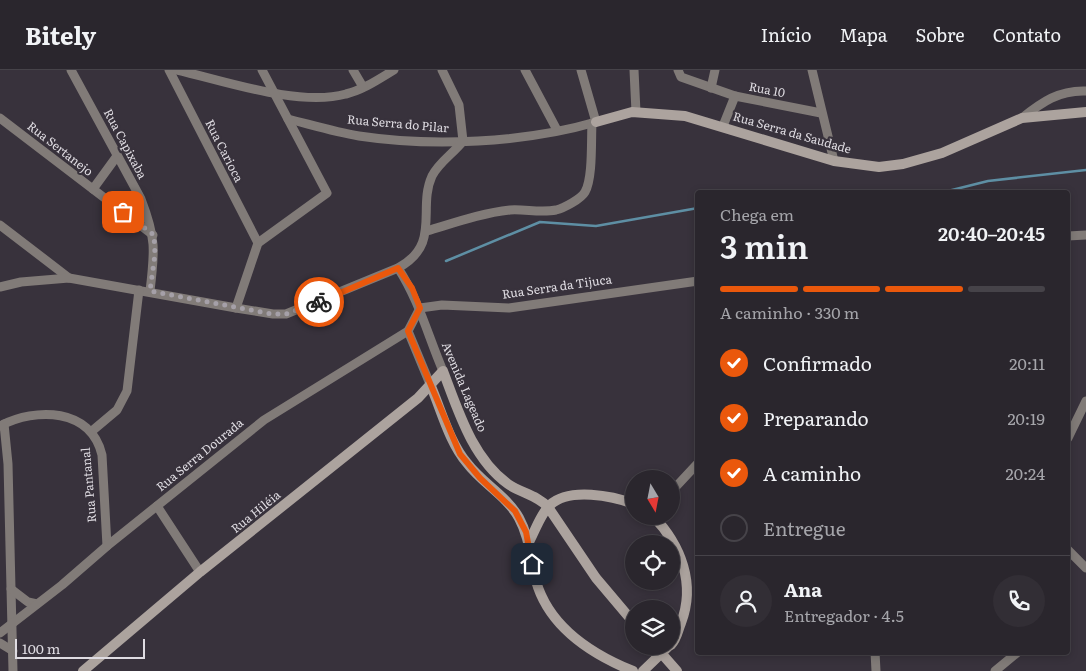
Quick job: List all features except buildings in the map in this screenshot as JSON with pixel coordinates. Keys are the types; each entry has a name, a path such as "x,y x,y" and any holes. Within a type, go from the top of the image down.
{"main road":[{"name":"Rua Serra da Saudade","path":"594,123 617,115 636,112 685,116 724,126 834,162 879,167 903,164 942,153 1022,118"},
{"path":"1022,118 1086,112"},
{"name":"Rua Hiléia","path":"83,671 200,572 418,398 443,371"},
{"name":"Avenida Lageado","path":"443,371 459,414 478,451 508,483 540,499 548,506 590,571 625,612"},
{"path":"430,384 460,454 480,478 515,511 529,542 537,583 558,621 566,631 589,649 633,671"},
{"path":"529,542 548,506 560,499 587,496 617,498 625,501"},
{"path":"661,525 675,544 687,578 688,596 685,614 680,622"},
{"path":"643,671 658,655"},
{"path":"668,655 677,671"}],"street":[{"name":"Rua Capixaba","path":"72,70 141,199 154,235 155,254 150,291"},
{"name":"Rua Carioca","path":"169,70 258,243"},
{"name":"Rua Serra do Pilar","path":"177,70 275,93 328,98 348,94 363,88 394,70"},
{"path":"236,308 258,243 327,193 262,70"},
{"path":"353,70 363,88"},
{"path":"0,287 21,282 69,278 150,291 236,308 286,314 398,268 409,262 421,245 427,231 428,185 434,173 463,141 459,105 442,70"},
{"path":"525,70 557,130"},
{"path":"427,231 491,213 512,210 558,210 584,194 588,184 594,123 580,70"},
{"path":"634,70 636,112"},
{"path":"711,88 715,70"},
{"path":"812,70 834,162"},
{"name":"Rua 10","path":"679,74 735,96 821,113"},
{"name":"Rua Serra da Saudade","path":"1022,118 1045,100 1061,92 1086,91"},
{"path":"724,126 735,96"},
{"name":"Rua Sertanejo","path":"0,118 154,235"},
{"name":"Rua Serra do Pilar","path":"288,119 358,136 434,142 508,139 594,123"},
{"path":"93,189 117,156"},
{"path":"0,225 69,278"},
{"path":"1070,236 1086,235"},
{"path":"398,268 412,288 420,308 408,331 430,384"},
{"name":"Rua Serra da Tijuca","path":"420,308 442,305 509,308 695,281"},
{"path":"92,431 117,410 127,391 139,290"},
{"name":"Avenida Lageado","path":"420,308 443,371"},
{"name":"Rua Serra Dourada","path":"0,633 264,420 408,331"},
{"path":"1070,434 1086,401"},
{"name":"Rua Pantanal","path":"2,425 23,418 61,416 82,423 92,431 99,442 102,455 107,546"},
{"path":"2,425 8,464 4,530 10,589 13,671"},
{"path":"680,482 695,466"},
{"path":"157,506 200,572"},
{"path":"1070,552 1086,568"},
{"path":"10,589 22,598 37,604"},
{"path":"0,643 13,650"},
{"path":"875,655 876,671"},
{"path":"995,671 1014,655"}],"waterway":[{"path":"952,190 988,181 1086,170"},
{"path":"446,261 540,222 596,226 695,209"}],"way so far":[{"path":"123,212 154,235 155,254 150,291 272,314 286,314 319,302"}],"route":[{"path":"319,302 398,268 412,288 420,308 408,331 460,454 480,478 509,504 520,518 529,542 532,564"}]}
